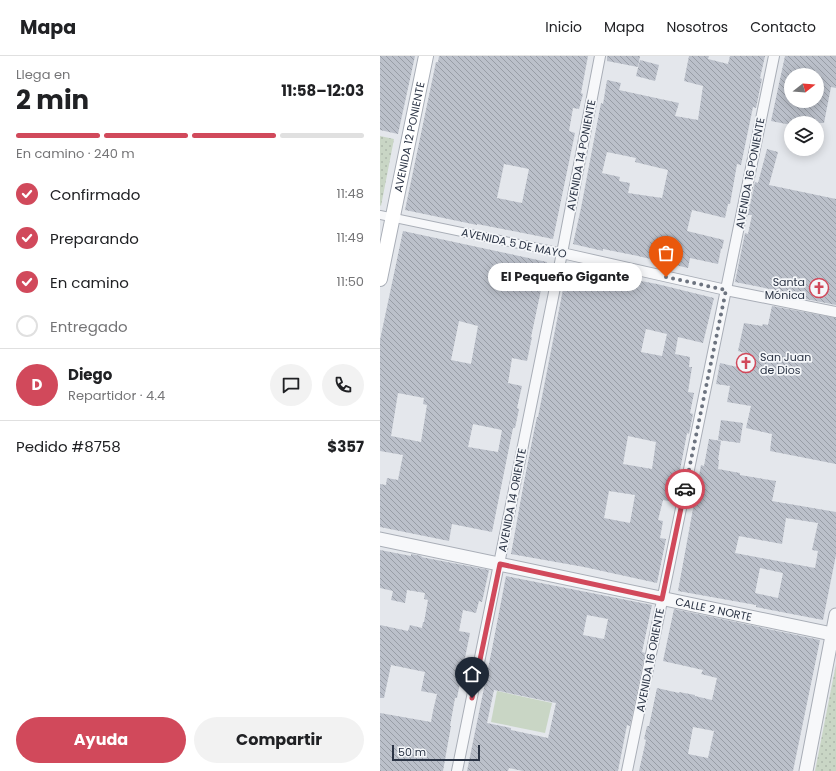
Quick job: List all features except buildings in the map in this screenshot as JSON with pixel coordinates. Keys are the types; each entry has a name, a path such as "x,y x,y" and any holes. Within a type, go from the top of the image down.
{"main road":[{"name":"AVENIDA 12 PONIENTE","path":"380,279 386,216 426,56"}],"street":[{"name":"AVENIDA 14 PONIENTE","path":"562,253 600,56"},
{"name":"AVENIDA 16 PONIENTE","path":"726,290 774,56"},
{"name":"AVENIDA 5 DE MAYO","path":"386,216 562,253 726,290 836,312"},
{"name":"AVENIDA 14 ORIENTE","path":"457,771 562,253"},
{"name":"AVENIDA 16 ORIENTE","path":"627,771 726,290"},
{"name":"CALLE 2 NORTE","path":"380,539 834,635"},
{"path":"806,771 834,635 836,615"}],"green space":[{"path":"380,136 394,139 381,206 380,205"},
{"path":"836,664 836,771 815,771"},
{"path":"497,691 552,703 545,733 491,722"}],"way so far":[{"path":"666,277 726,290 685,489"}],"place":[{"name":"El Pequeño Gigante","path":"666,277"},
{"name":"Santa Mónica","path":"819,288"},
{"name":"San Juan de Dios","path":"746,363"}],"route":[{"path":"472,698 500,564 662,599 685,489"}]}
